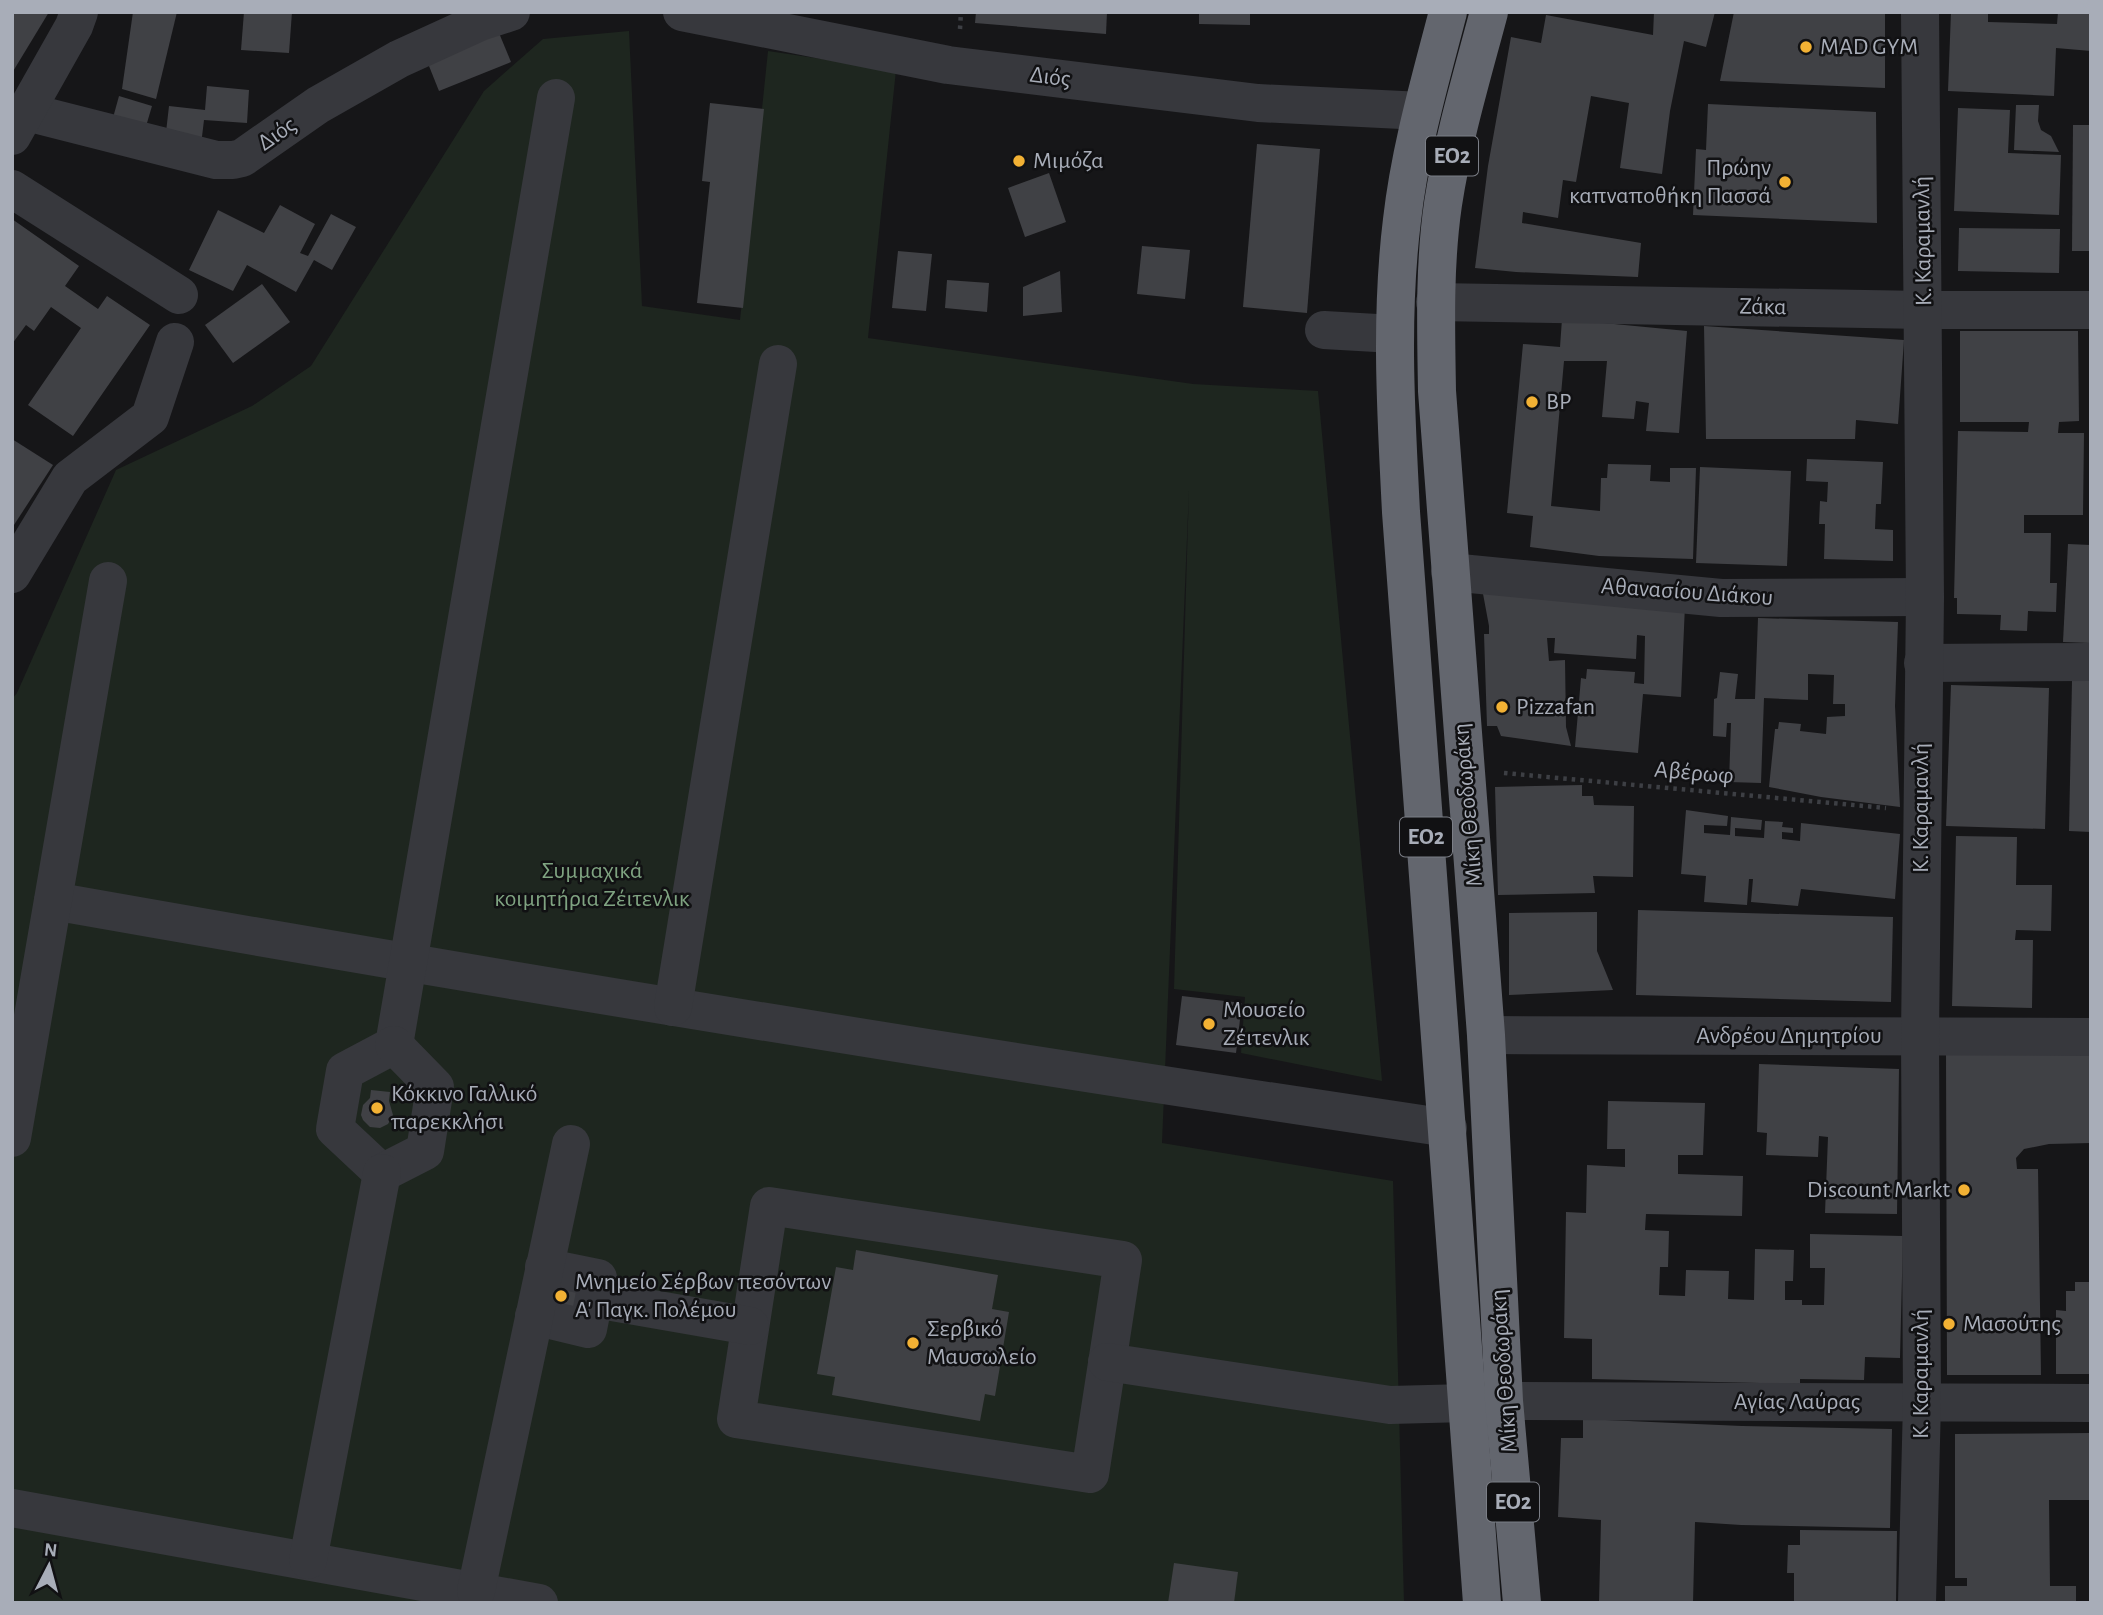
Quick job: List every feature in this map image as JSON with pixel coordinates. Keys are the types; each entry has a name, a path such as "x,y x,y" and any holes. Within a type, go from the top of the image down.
{"highway":[{"name":"Μίκη Θεοδωράκη","path":"1448,12 1422,111 1402,218 1394,334 1402,525 1448,1128 1485,1402 1522,1603"},
{"name":"Μίκη Θεοδωράκη","path":"1482,1603 1486,1035 1438,417 1435,302 1439,239 1448,175 1489,12"}],"street":[{"path":"19,124 74,26 79,12"},
{"name":"Διός","path":"19,124 216,160 233,160 249,153 318,105 399,58 480,22 511,12"},
{"name":"Διός","path":"682,12 947,65 1258,103 1422,111"},
{"name":"Κ. Καραμανλή","path":"1917,1603 1922,1402 1920,1037 1925,597 1920,12"},
{"path":"394,1045 556,98"},
{"path":"12,189 179,295"},
{"name":"Ζάκα","path":"1435,302 2091,310"},
{"path":"1324,330 1394,334"},
{"path":"12,574 71,478 150,416 175,342"},
{"path":"673,1007 778,364"},
{"name":"Αθανασίου Διάκου","path":"1450,572 1721,598 1925,597"},
{"path":"12,1138 108,581"},
{"path":"1923,663 2091,662"},
{"path":"53,901 408,964 1149,1083 1448,1128"},
{"name":"Ανδρέου Δημητρίου","path":"1486,1035 2091,1037"},
{"path":"382,1173 335,1129 345,1071 394,1045"},
{"path":"382,1173 425,1151 435,1087 394,1045"},
{"path":"476,1591 571,1144"},
{"path":"308,1560 382,1173"},
{"path":"769,1206 1123,1261 1090,1474 736,1419 750,1326 769,1206"},
{"path":"534,1317 588,1329 595,1299 598,1278 544,1267"},
{"path":"595,1299 750,1326"},
{"name":"Αγίας Λαύρας","path":"1107,1362 1390,1405 1485,1402 2091,1403"},
{"path":"12,1508 539,1603"}],"path":[{"name":"Αβέρωφ","path":"1465,770 1921,811"}],"green space":[{"name":"Συμμαχικά κοιμητήρια Ζέιτενλικ","path":"629,31 642,306 740,320 768,51 896,70 868,338 1193,384 1318,391 1382,1081 1241,1053 1245,997 1174,989 1189,489 1162,1143 1393,1181 1404,1603 12,1603 12,699 116,470 252,406 311,366 484,91 543,39"}],"building":[{"path":"12,12 49,12 12,73"},
{"path":"133,12 177,12 156,99 122,89"},
{"path":"244,12 292,12 289,53 241,50"},
{"path":"976,12 1107,12 1106,34 975,23"},
{"path":"1199,12 1250,12 1250,25 1199,24"},
{"path":"1654,12 1715,12 1706,47 1684,41 1670,111 1662,174 1620,168 1629,103 1591,96 1576,182 1563,180 1558,218 1523,212 1522,223 1641,243 1638,277 1475,268 1488,166 1511,37 1541,43 1546,15 1653,35"},
{"name":"MAD GYM","path":"1734,12 1885,12 1885,88 1720,81"},
{"path":"1951,12 1988,12 1988,22 2057,24 2058,12 2091,12 2091,51 2056,48 2054,96 1948,91"},
{"path":"499,33 511,62 439,91 427,61"},
{"path":"207,86 249,90 247,123 204,120 201,145 165,141 169,106 205,110"},
{"path":"119,96 152,106 144,133 111,125"},
{"path":"710,103 764,109 743,308 697,303 710,182 702,181"},
{"name":"Πρώην καπναποθήκη Πασσά","path":"1708,104 1876,112 1877,223 1693,215 1696,149 1706,150"},
{"path":"2016,105 2039,105 2038,121 2041,130 2051,136 2059,152 2014,150"},
{"path":"1958,108 2010,110 2008,153 2061,155 2059,215 1954,211"},
{"path":"2073,125 2091,125 2091,251 2072,251"},
{"path":"1257,144 1320,149 1307,313 1243,307"},
{"path":"1049,173 1066,222 1025,237 1008,188"},
{"path":"280,205 315,224 300,253 308,256 331,214 356,227 332,270 314,260 296,292 247,265 233,291 189,270 218,210 264,233"},
{"path":"12,219 79,266 65,286 98,309 107,296 150,325 73,436 28,405 81,328 51,307 34,331 26,325 12,344"},
{"path":"1959,228 2060,229 2059,273 1958,271"},
{"path":"1142,246 1190,250 1185,299 1137,294"},
{"path":"898,251 932,254 926,311 892,308"},
{"path":"1060,271 1062,312 1023,316 1023,287"},
{"path":"947,280 989,283 987,312 945,308"},
{"path":"262,284 290,322 233,363 205,325"},
{"path":"1562,319 1687,331 1679,433 1646,431 1649,403 1636,401 1634,419 1602,417 1607,361 1564,361 1551,506 1600,511 1601,478 1607,478 1608,464 1651,465 1650,481 1670,482 1670,468 1696,468 1693,559 1599,556 1530,547 1533,516 1507,513 1523,344 1560,347"},
{"path":"1704,326 1904,340 1898,424 1856,420 1855,439 1706,439"},
{"path":"1960,331 2078,331 2079,421 2059,422 2058,433 2084,433 2083,515 2024,515 2024,533 2051,533 2050,583 2057,583 2056,612 2028,611 2027,631 2000,630 2001,615 1957,614 1957,598 1954,598 1958,431 2028,432 2029,422 1960,422"},
{"path":"12,439 53,465 12,528"},
{"path":"1807,459 1883,462 1881,504 1876,504 1875,529 1893,530 1893,561 1824,559 1825,524 1819,524 1820,501 1827,502 1828,482 1806,481"},
{"path":"1700,467 1791,471 1787,566 1696,563"},
{"path":"2068,544 2091,545 2091,643 2063,642"},
{"path":"1481,583 1685,605 1681,697 1643,694 1638,753 1575,747 1581,678 1586,679 1587,669 1635,672 1634,683 1644,684 1645,636 1637,635 1636,659 1554,653 1555,638 1547,638 1549,661 1565,660 1566,727 1571,746 1501,736 1497,726 1487,726 1484,634 1489,634 1489,626"},
{"path":"1758,618 1898,622 1895,706 1900,807 1769,787 1775,729 1778,729 1779,722 1801,724 1800,731 1826,734 1827,717 1845,716 1845,704 1833,704 1834,675 1808,674 1808,700 1764,698 1761,783 1729,782 1731,723 1727,723 1726,737 1713,736 1714,699 1717,698 1720,672 1738,674 1735,699 1755,699"},
{"path":"2072,681 2091,681 2091,832 2069,831"},
{"path":"1951,685 2049,688 2045,829 1946,826"},
{"path":"1582,785 1582,796 1593,796 1594,805 1634,806 1633,877 1593,876 1595,893 1498,895 1495,787"},
{"path":"1686,810 1728,816 1727,826 1704,825 1704,833 1730,835 1731,817 1762,820 1761,830 1735,828 1735,836 1764,838 1765,821 1783,822 1782,827 1793,828 1793,833 1782,832 1782,839 1800,841 1801,823 1900,834 1895,899 1801,889 1798,906 1751,902 1753,879 1749,879 1747,905 1704,902 1706,876 1681,874"},
{"path":"1956,836 2017,837 2016,885 2052,885 2051,931 2016,930 2015,940 2033,940 2032,1008 1952,1006"},
{"path":"1638,910 1893,917 1891,1002 1636,995"},
{"path":"1597,912 1597,951 1613,990 1509,995 1509,913"},
{"name":"Μουσείο Ζέιτενλικ","path":"1182,996 1242,1003 1236,1053 1176,1045"},
{"path":"1946,1052 2091,1052 2091,1143 2049,1144 2024,1149 2016,1158 2017,1169 2038,1169 2041,1375 1947,1375"},
{"path":"1759,1064 1899,1069 1897,1214 1825,1213 1828,1137 1819,1136 1818,1157 1766,1155 1767,1133 1757,1132"},
{"name":"Κόκκινο Γαλλικό παρεκκλήσι","path":"371,1090 390,1092 389,1101 393,1115 388,1124 380,1128 370,1127 361,1115"},
{"path":"1608,1101 1705,1103 1703,1155 1678,1155 1678,1174 1743,1176 1742,1216 1646,1214 1645,1230 1669,1231 1668,1267 1660,1267 1659,1295 1685,1296 1686,1270 1729,1271 1728,1299 1754,1300 1755,1249 1794,1250 1793,1281 1785,1281 1785,1300 1802,1300 1802,1305 1824,1305 1825,1268 1810,1268 1810,1234 1903,1236 1900,1358 1865,1357 1864,1380 1800,1379 1800,1384 1592,1379 1592,1339 1564,1338 1566,1212 1586,1213 1587,1165 1625,1167 1625,1149 1607,1149"},
{"name":"Σερβικό Μαυσωλείο","path":"856,1250 998,1275 992,1309 1009,1312 995,1396 985,1394 980,1421 832,1395 835,1377 817,1374 836,1267 853,1270"},
{"name":"Μνημείο Σέρβων πεσόντων Α' Παγκ. Πολέμου","path":"548,1278 580,1283 575,1314 543,1309"},
{"path":"2075,1282 2091,1282 2091,1374 2056,1374 2056,1310 2066,1311 2066,1291 2075,1291"},
{"path":"1583,1419 1892,1429 1890,1528 1695,1522 1693,1603 1599,1603 1601,1520 1558,1517 1561,1438 1583,1438"},
{"path":"2091,1433 2091,1500 2049,1500 2050,1586 2076,1586 2076,1603 1945,1603 1945,1586 1967,1586 1967,1578 1955,1578 1955,1434"},
{"path":"1800,1530 1897,1531 1896,1603 1794,1603 1794,1573 1787,1573 1788,1545 1800,1545"},
{"path":"1174,1563 1238,1572 1234,1603 1168,1603"}],"place":[{"name":"MAD GYM","path":"1806,47"},
{"name":"Μιμόζα","path":"1019,161"},
{"name":"Πρώην καπναποθήκη Πασσά","path":"1785,182"},
{"name":"BP","path":"1532,402"},
{"name":"Pizzafan","path":"1502,707"},
{"name":"Μουσείο Ζέιτενλικ","path":"1209,1024"},
{"name":"Κόκκινο Γαλλικό παρεκκλήσι","path":"377,1108"},
{"name":"Discount Markt","path":"1964,1190"},
{"name":"Μνημείο Σέρβων πεσόντων Α' Παγκ. Πολέμου","path":"561,1296"},
{"name":"Μασούτης","path":"1949,1324"},
{"name":"Σερβικό Μαυσωλείο","path":"913,1343"}]}
